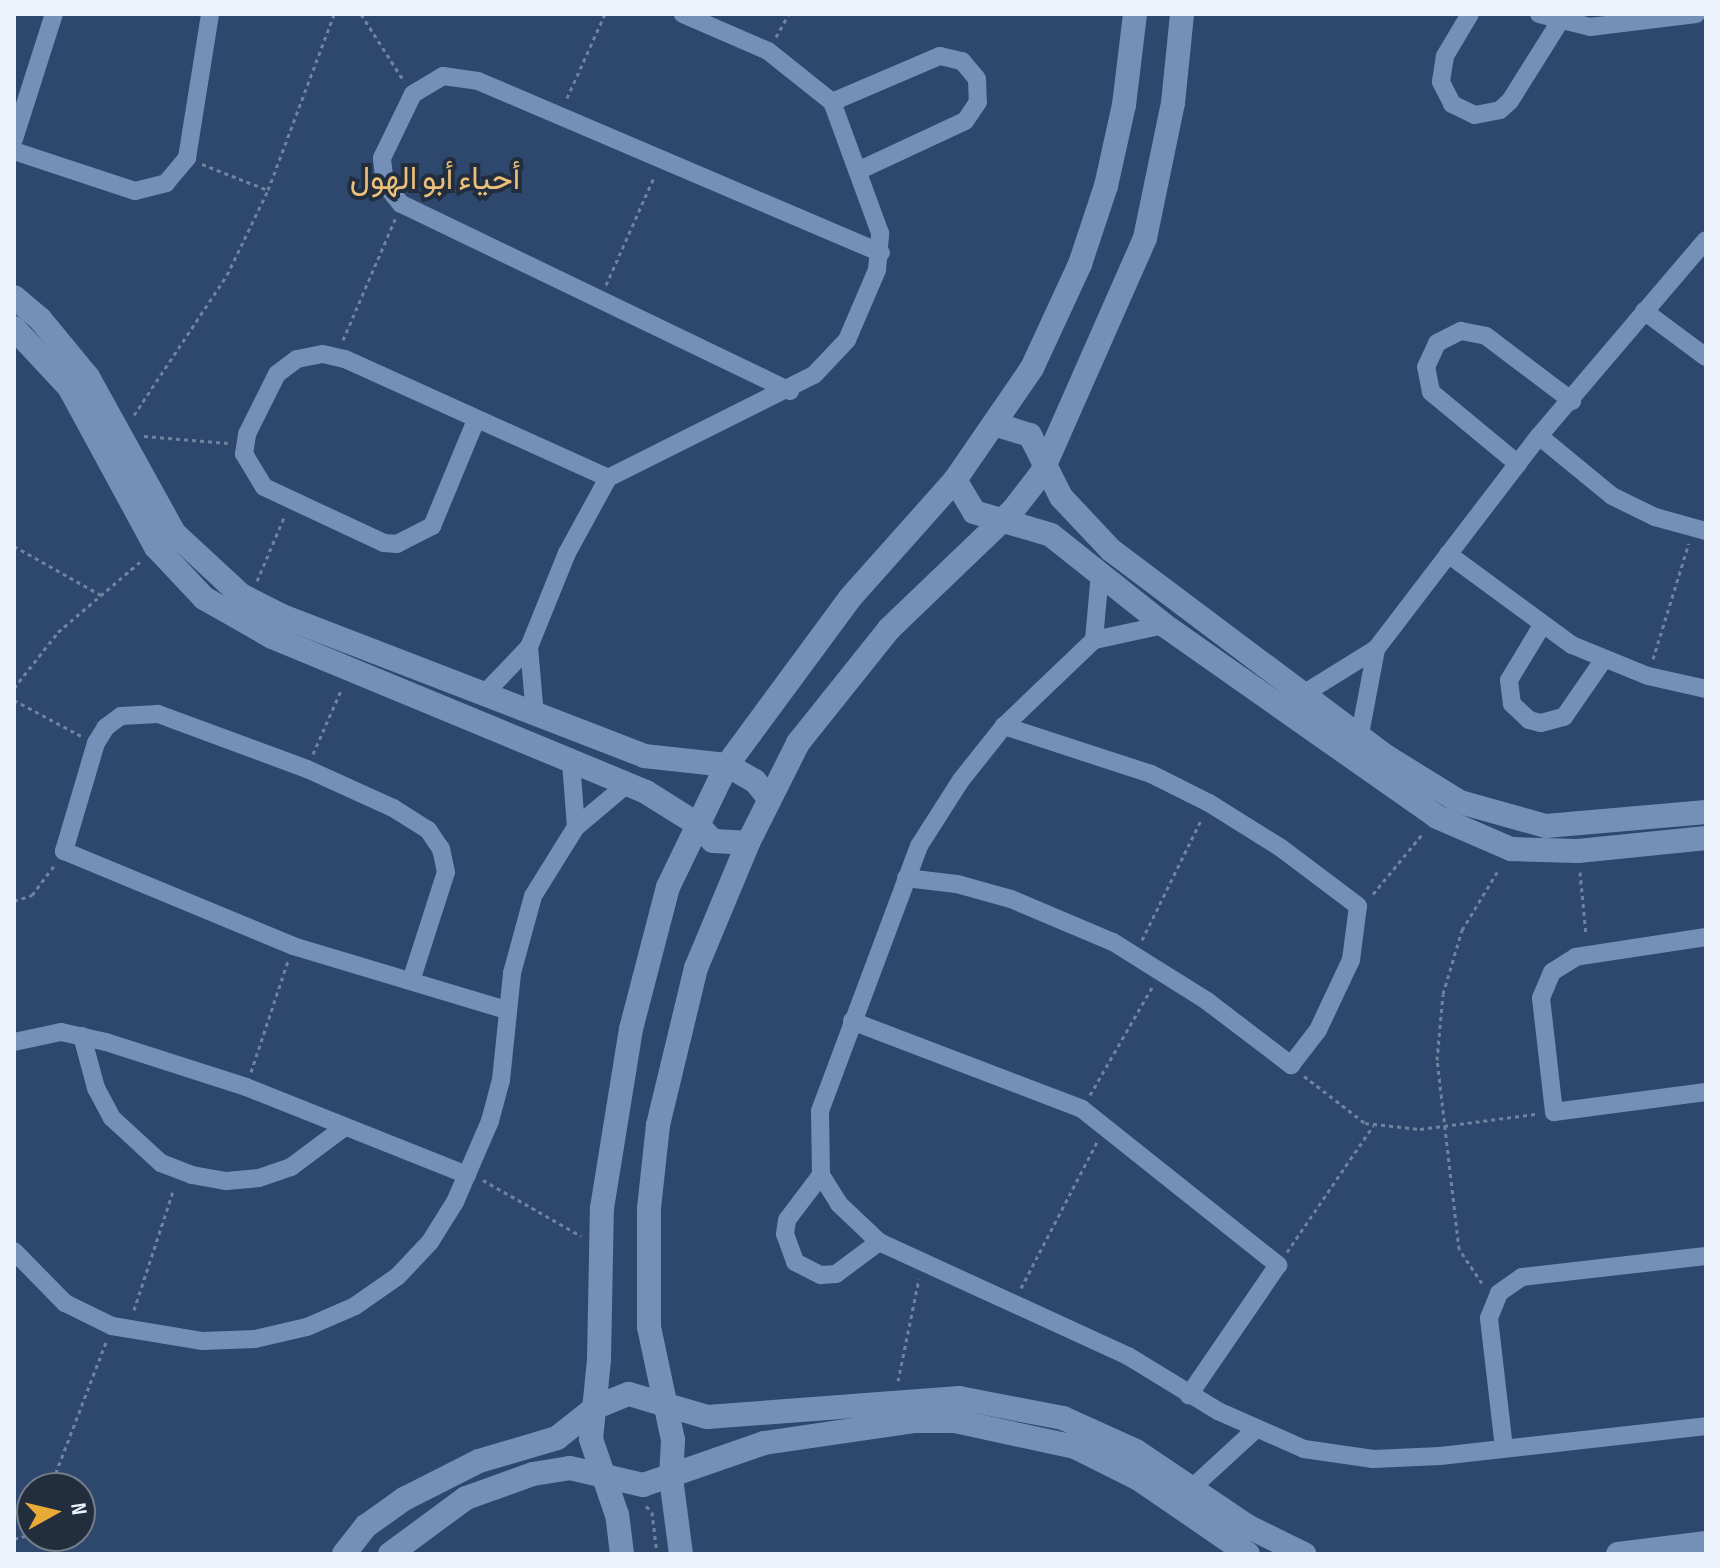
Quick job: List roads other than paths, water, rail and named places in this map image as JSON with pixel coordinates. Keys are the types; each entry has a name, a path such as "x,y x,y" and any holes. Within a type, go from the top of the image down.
{"street":[{"path":"14,139 54,14"},
{"path":"14,151 135,191 166,183 187,158 210,14"},
{"path":"484,694 529,647 567,553 608,478 790,391 831,361 847,340 881,253 880,233 860,170 832,102 768,51 683,14"},
{"path":"622,1554 606,1478 591,1439 596,1407 601,1249 608,1155 631,1029 668,887 727,765 850,598 955,480 997,425 1046,340 1089,238 1124,105 1135,14"},
{"path":"681,1554 671,1478 673,1440 652,1348 648,1294 658,1125 696,968 748,843 798,743 861,660 1027,494 1047,460 1145,238 1173,103 1182,14"},
{"path":"1470,14 1445,56 1441,82 1452,104 1475,115 1488,114 1510,101 1559,23"},
{"path":"1539,14 1559,23 1590,27 1696,14"},
{"path":"832,102 940,56 962,61 977,79 978,102 965,121 860,170"},
{"path":"790,391 401,204 385,184 382,158 413,94 426,82 461,75 881,253"},
{"path":"1305,693 1376,649 1539,436 1572,401 1706,240"},
{"path":"14,297 64,346 122,434 165,540 250,599 644,756 727,765 755,781 769,798"},
{"path":"1644,311 1706,357"},
{"path":"14,328 69,387 204,598 229,615 666,801 697,824 713,841 748,843"},
{"path":"1518,464 1431,392 1426,367 1437,343 1461,331 1486,336 1572,401"},
{"path":"476,420 432,526 410,541 384,543 291,500 254,478 244,445 273,380 286,365 310,355 336,356 608,478"},
{"path":"997,425 1030,435 1047,460 1061,497 1111,550 1234,656 1379,765 1437,817 1511,849 1578,851 1706,838"},
{"path":"1539,436 1612,496 1700,530"},
{"path":"955,480 974,512 1004,518 1051,535 1164,625 1234,656 1305,693 1360,734 1379,765 1460,802 1518,822 1582,827 1706,812"},
{"path":"1094,640 1100,573 1111,550"},
{"path":"1448,554 1541,627 1604,659 1648,676 1706,689"},
{"path":"1164,625 1094,640 1004,726 938,815 906,878 820,1111 821,1175 839,1204 879,1242 1128,1356 1189,1395 1255,1430 1304,1449 1373,1459 1706,1426"},
{"path":"1541,627 1509,680 1512,704 1529,720 1541,723 1564,717 1604,659"},
{"path":"529,647 535,715"},
{"path":"1360,734 1376,649"},
{"path":"411,981 446,872 441,849 416,820 307,769 158,714 121,716 96,743 64,851 293,946 507,1010"},
{"path":"906,878 957,884 1011,899 1135,955 1162,970 1291,1065 1343,982 1360,910 1281,848 1209,803 1137,769 1004,726"},
{"path":"571,762 576,827"},
{"path":"14,1251 65,1303 120,1327 203,1341 255,1339 307,1327 355,1306 398,1276 430,1242 467,1175 490,1121 501,1080 507,1010 528,907 576,827 627,784"},
{"path":"1511,849 1518,822"},
{"path":"1706,937 1587,955 1552,972 1541,998 1554,1112 1706,1092"},
{"path":"852,1021 1082,1109 1106,1125 1278,1265 1189,1395"},
{"path":"14,1042 47,1032 82,1036 246,1087 342,1129 467,1175"},
{"path":"82,1036 96,1088 112,1118 134,1143 179,1171 226,1181 259,1178 291,1167 342,1129"},
{"path":"821,1175 787,1220 785,1234 795,1262 821,1275 836,1274 879,1242"},
{"path":"1504,1448 1489,1318 1499,1293 1522,1277 1706,1256"},
{"path":"344,1554 366,1526 404,1499 479,1461 557,1438 596,1407 629,1394 665,1402 707,1417 743,1417 894,1400 959,1398 1063,1418 1136,1451 1194,1486 1247,1526 1304,1554"},
{"path":"390,1554 434,1517 502,1483 554,1469 584,1470 643,1485 671,1478 764,1443 915,1421 955,1421 1075,1447 1139,1479 1248,1554"},
{"path":"1194,1486 1255,1430"},
{"path":"1618,1554 1706,1543"}],"district":[{"name":"أحياء أبو الهول","path":"435,180"}]}
